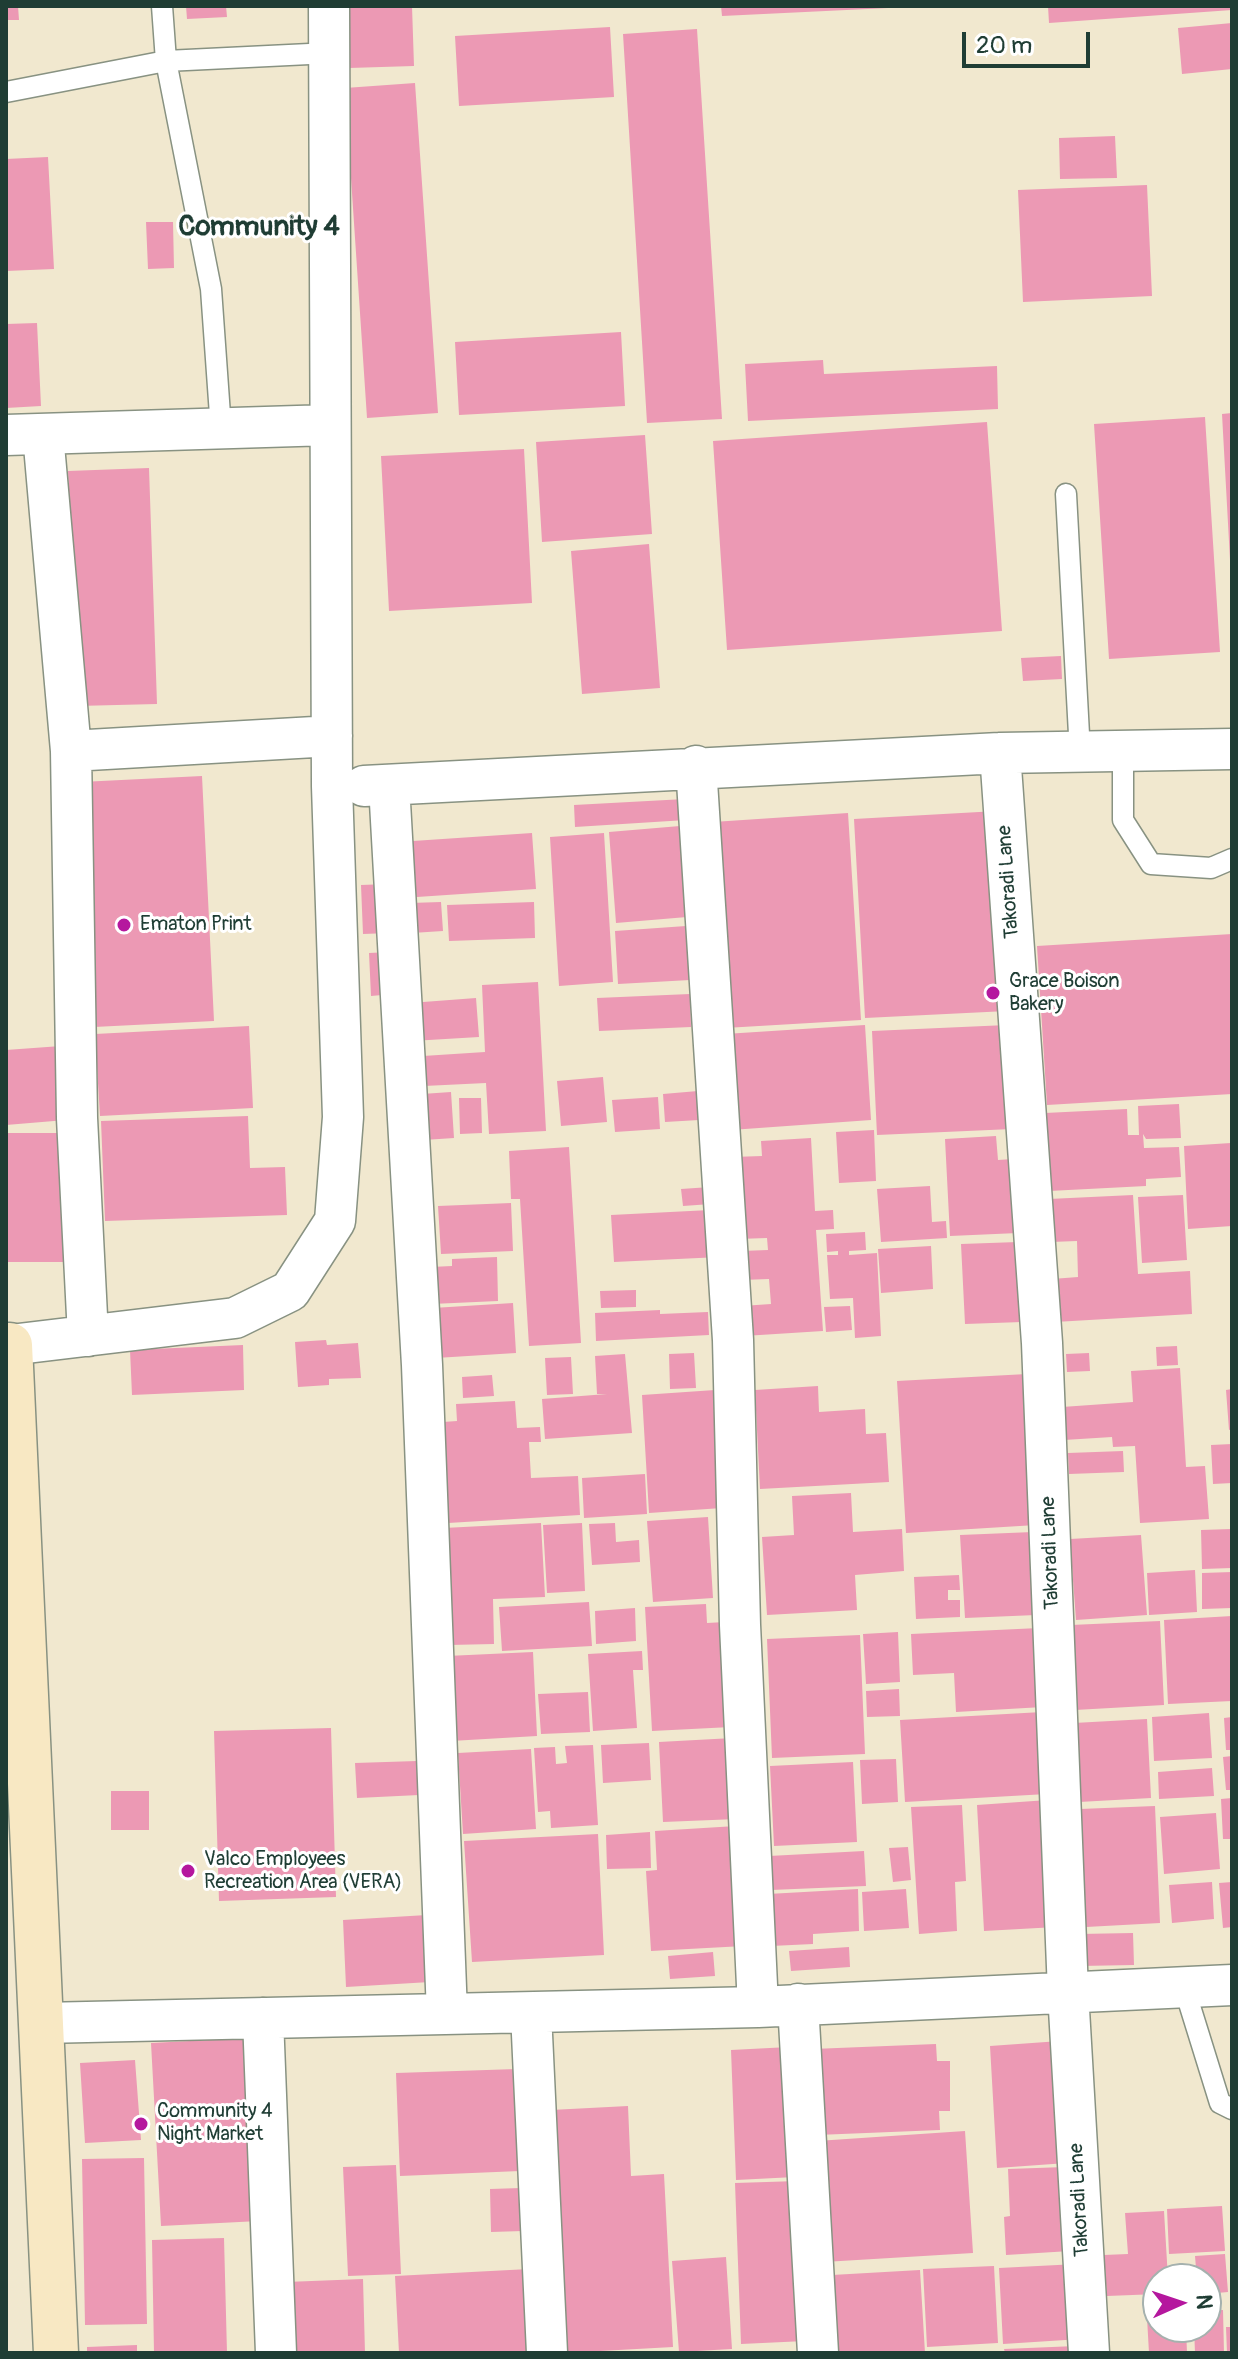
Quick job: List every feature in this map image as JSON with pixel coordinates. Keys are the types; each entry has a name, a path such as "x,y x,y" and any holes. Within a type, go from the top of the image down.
{"street":[{"path":"56,2353 8,1345 235,1318 290,1291 335,1221 343,1117 332,786 329,6"},
{"path":"88,1336 77,1118 71,751 24,434 330,425"},
{"path":"71,751 332,736"},
{"path":"332,786 1000,753 1232,749"},
{"name":"Takoradi Lane","path":"1000,753 1042,1343 1068,1992 1089,2353"},
{"path":"696,766 733,1340 740,1641 758,2007"},
{"path":"389,785 423,1381 447,2014"},
{"path":"42,2023 758,2007 1232,1985"},
{"path":"798,2004 818,2353"},
{"path":"531,2013 547,2353"},
{"path":"263,2018 276,2353"}],"lane":[{"path":"162,6 166,61 211,289 221,429"},
{"path":"6,92 166,61 330,53"},
{"path":"1066,494 1080,753"},
{"path":"1123,752 1123,820 1151,864 1211,868 1232,859"},
{"path":"1184,1987 1220,2103 1232,2109"}],"building":[{"path":"6,6 18,6 19,20 6,20"},
{"path":"186,6 226,6 227,17 187,19"},
{"path":"347,6 412,6 414,66 349,68"},
{"path":"721,6 888,6 888,8 722,16"},
{"path":"1048,6 1232,6 1232,10 1049,23"},
{"path":"1232,23 1232,69 1182,74 1178,28"},
{"path":"610,27 614,97 459,106 455,36"},
{"path":"697,29 722,419 647,423 623,34"},
{"path":"415,83 438,413 367,418 345,88"},
{"path":"1115,136 1117,178 1060,179 1059,138"},
{"path":"48,157 54,269 6,271 6,159"},
{"path":"1147,185 1152,296 1023,302 1018,190"},
{"path":"146,222 173,222 174,268 148,269"},
{"path":"37,323 41,406 6,408 6,324"},
{"path":"621,332 625,406 459,415 455,342"},
{"path":"823,360 824,374 997,366 998,409 748,421 745,364"},
{"path":"1232,413 1232,560 1230,560 1222,414"},
{"path":"1205,417 1220,652 1109,659 1094,424"},
{"path":"987,422 1002,631 727,650 713,441"},
{"path":"645,435 652,534 542,542 536,442"},
{"path":"524,449 532,603 389,611 381,456"},
{"path":"149,468 157,704 77,706 68,471"},
{"path":"649,544 660,688 582,694 571,551"},
{"path":"1061,656 1062,679 1023,681 1021,658"},
{"path":"202,776 214,1021 94,1027 81,782"},
{"path":"685,799 686,820 575,827 574,805"},
{"path":"997,811 1007,1011 865,1018 854,819"},
{"path":"848,813 861,1020 725,1028 713,822"},
{"path":"680,826 687,917 616,923 609,832"},
{"path":"532,833 536,889 402,898 398,842"},
{"path":"604,833 613,982 559,986 550,837"},
{"path":"388,884 390,933 363,934 361,885"},
{"path":"441,902 443,931 412,933 410,903"},
{"path":"534,902 535,938 449,941 447,905"},
{"path":"686,926 690,980 618,984 615,931"},
{"path":"1232,934 1232,1094 1047,1105 1037,946"},
{"path":"390,952 393,994 371,996 369,953"},
{"path":"538,982 546,1131 489,1134 486,1083 424,1086 423,1056 485,1052 482,985"},
{"path":"690,994 691,1027 599,1031 597,998"},
{"path":"476,998 479,1037 412,1041 410,1003"},
{"path":"865,1025 871,1120 731,1130 725,1034"},
{"path":"1007,1025 1012,1129 877,1135 872,1031"},
{"path":"249,1026 253,1108 100,1116 95,1034"},
{"path":"61,1046 66,1120 6,1125 6,1050"},
{"path":"603,1077 607,1122 561,1126 557,1081"},
{"path":"698,1091 699,1120 665,1122 663,1094"},
{"path":"451,1092 454,1138 424,1140 422,1094"},
{"path":"658,1097 660,1129 615,1132 612,1100"},
{"path":"459,1098 481,1098 482,1133 460,1134"},
{"path":"1179,1104 1181,1138 1146,1139 1143,1134 1144,1148 1179,1147 1181,1177 1146,1179 1146,1186 1049,1191 1045,1113 1127,1109 1128,1135 1139,1135 1138,1106"},
{"path":"248,1116 250,1168 285,1167 287,1215 105,1221 101,1121"},
{"path":"874,1130 876,1181 839,1183 836,1132"},
{"path":"6,1133 68,1133 67,1262 6,1262"},
{"path":"996,1136 998,1160 1013,1159 1018,1233 950,1236 945,1139"},
{"path":"811,1138 815,1211 833,1210 834,1229 816,1230 823,1331 744,1336 742,1306 771,1304 769,1279 742,1280 741,1251 768,1250 767,1238 738,1239 733,1157 762,1156 761,1141"},
{"path":"1231,1143 1232,1226 1188,1229 1184,1146"},
{"path":"569,1147 581,1343 529,1346 520,1199 511,1199 509,1151"},
{"path":"930,1186 932,1222 946,1221 947,1238 881,1242 877,1189"},
{"path":"710,1187 711,1204 683,1206 681,1189"},
{"path":"1133,1195 1138,1274 1190,1271 1192,1314 1055,1322 1052,1279 1078,1277 1077,1241 1051,1242 1049,1199"},
{"path":"1183,1195 1187,1260 1142,1263 1138,1197"},
{"path":"511,1203 513,1251 441,1254 438,1206"},
{"path":"710,1210 720,1257 614,1262 611,1215"},
{"path":"865,1232 866,1250 849,1251 849,1255 877,1253 881,1336 855,1338 853,1298 830,1299 827,1255 838,1255 838,1251 827,1252 826,1234"},
{"path":"1018,1242 1022,1322 965,1324 961,1244"},
{"path":"931,1246 933,1289 881,1293 878,1249"},
{"path":"497,1257 498,1301 432,1304 431,1267 452,1266 452,1259"},
{"path":"636,1290 636,1307 601,1308 600,1291"},
{"path":"513,1303 516,1353 436,1358 433,1308"},
{"path":"850,1306 852,1330 826,1332 824,1307"},
{"path":"660,1310 660,1314 708,1312 709,1335 596,1341 595,1313"},
{"path":"326,1340 327,1345 358,1343 361,1378 329,1379 329,1385 298,1387 295,1342"},
{"path":"243,1345 244,1390 132,1395 130,1350"},
{"path":"1177,1346 1178,1365 1157,1366 1156,1347"},
{"path":"694,1353 696,1388 670,1389 669,1354"},
{"path":"1089,1353 1090,1371 1067,1372 1066,1354"},
{"path":"625,1354 632,1433 545,1439 542,1399 607,1394 597,1394 595,1356"},
{"path":"571,1357 573,1394 547,1395 545,1358"},
{"path":"1180,1368 1186,1467 1205,1466 1209,1519 1140,1523 1135,1446 1113,1447 1112,1437 1064,1440 1062,1407 1133,1402 1131,1371"},
{"path":"1027,1374 1036,1525 906,1533 897,1381"},
{"path":"492,1375 494,1396 463,1398 462,1377"},
{"path":"818,1386 819,1412 865,1409 866,1434 886,1433 889,1482 760,1489 755,1390"},
{"path":"1232,1389 1232,1429 1229,1430 1226,1390"},
{"path":"715,1390 722,1508 649,1513 642,1395"},
{"path":"515,1401 517,1428 540,1427 541,1442 529,1442 531,1478 578,1476 580,1515 448,1523 443,1422 457,1421 456,1404"},
{"path":"1232,1444 1232,1483 1213,1484 1211,1445"},
{"path":"1123,1451 1124,1472 1069,1474 1068,1453"},
{"path":"645,1474 647,1514 584,1518 582,1478"},
{"path":"851,1493 853,1532 902,1529 904,1571 855,1575 857,1610 767,1615 762,1537 794,1535 792,1496"},
{"path":"708,1517 713,1598 653,1602 647,1521"},
{"path":"541,1523 545,1597 493,1599 494,1644 449,1645 444,1528"},
{"path":"582,1523 585,1591 547,1593 543,1525"},
{"path":"615,1523 616,1542 639,1540 640,1562 592,1565 589,1524"},
{"path":"1232,1529 1232,1568 1202,1569 1201,1530"},
{"path":"1033,1532 1036,1615 965,1618 960,1535"},
{"path":"1141,1535 1147,1615 1076,1620 1070,1539"},
{"path":"1195,1570 1197,1612 1149,1615 1147,1573"},
{"path":"1232,1572 1232,1608 1202,1609 1202,1573"},
{"path":"959,1575 960,1590 948,1590 948,1600 960,1600 960,1617 916,1619 914,1577"},
{"path":"589,1602 592,1646 502,1651 499,1607"},
{"path":"706,1604 707,1623 725,1622 731,1727 652,1731 645,1607"},
{"path":"635,1608 636,1641 596,1644 595,1611"},
{"path":"1232,1616 1232,1701 1168,1704 1164,1620"},
{"path":"1160,1621 1164,1705 1075,1710 1071,1625"},
{"path":"1039,1628 1043,1707 956,1712 954,1673 913,1675 911,1634"},
{"path":"898,1632 900,1682 866,1684 863,1634"},
{"path":"860,1635 865,1754 772,1758 767,1639"},
{"path":"642,1651 643,1670 633,1670 637,1728 593,1731 588,1654"},
{"path":"533,1652 537,1736 451,1741 447,1656"},
{"path":"899,1689 900,1716 867,1717 866,1691"},
{"path":"588,1692 590,1732 541,1734 538,1694"},
{"path":"1042,1712 1047,1794 905,1802 900,1720"},
{"path":"1209,1713 1212,1758 1154,1761 1152,1717"},
{"path":"1232,1717 1232,1750 1226,1750 1224,1718"},
{"path":"1147,1719 1151,1798 1079,1802 1074,1723"},
{"path":"331,1728 336,1897 219,1901 214,1731"},
{"path":"733,1738 737,1819 663,1822 659,1742"},
{"path":"649,1743 651,1780 603,1783 601,1745"},
{"path":"593,1745 598,1825 551,1828 550,1811 538,1812 534,1748 555,1747 556,1764 567,1763 565,1746"},
{"path":"531,1749 536,1829 463,1834 458,1753"},
{"path":"1232,1756 1232,1790 1226,1790 1223,1757"},
{"path":"896,1759 898,1802 862,1804 860,1760"},
{"path":"417,1761 419,1795 357,1798 355,1763"},
{"path":"853,1762 857,1842 774,1846 770,1766"},
{"path":"1212,1768 1214,1796 1159,1799 1158,1772"},
{"path":"111,1791 149,1791 149,1830 111,1830"},
{"path":"1232,1798 1232,1839 1223,1839 1221,1799"},
{"path":"1048,1800 1056,1927 984,1931 977,1805"},
{"path":"962,1805 966,1881 955,1882 957,1931 919,1934 911,1807"},
{"path":"1155,1806 1160,1923 1086,1927 1080,1809"},
{"path":"1216,1813 1220,1869 1164,1874 1160,1817"},
{"path":"736,1826 744,1946 651,1951 646,1871 657,1870 655,1831"},
{"path":"650,1832 651,1868 607,1869 606,1835"},
{"path":"598,1834 604,1955 472,1962 464,1841"},
{"path":"908,1847 911,1880 893,1882 889,1848"},
{"path":"864,1851 866,1886 771,1890 769,1856"},
{"path":"1212,1882 1214,1919 1172,1923 1169,1885"},
{"path":"1232,1882 1232,1927 1223,1928 1219,1883"},
{"path":"858,1889 859,1931 813,1934 813,1944 771,1946 768,1894"},
{"path":"906,1889 909,1928 864,1931 862,1892"},
{"path":"427,1915 430,1982 346,1987 343,1920"},
{"path":"1133,1933 1134,1965 1080,1966 1079,1934"},
{"path":"849,1947 850,1967 791,1971 789,1951"},
{"path":"713,1952 715,1976 670,1979 668,1956"},
{"path":"249,2038 259,2221 161,2226 151,2043"},
{"path":"1060,2041 1067,2163 997,2168 990,2046"},
{"path":"936,2044 937,2061 950,2061 950,2111 939,2111 940,2130 817,2135 813,2049"},
{"path":"789,2047 795,2177 736,2180 731,2050"},
{"path":"135,2060 141,2140 85,2143 80,2063"},
{"path":"517,2069 520,2171 400,2176 396,2073"},
{"path":"628,2106 631,2176 664,2174 673,2347 564,2353 551,2110"},
{"path":"965,2131 973,2253 824,2262 817,2141"},
{"path":"144,2158 147,2324 85,2325 82,2159"},
{"path":"396,2165 401,2274 348,2276 343,2167"},
{"path":"1065,2167 1070,2251 1006,2255 1004,2217 1010,2216 1008,2169"},
{"path":"798,2181 805,2341 741,2344 735,2183"},
{"path":"521,2188 523,2231 491,2232 490,2189"},
{"path":"1222,2206 1225,2251 1169,2254 1167,2209"},
{"path":"1164,2211 1167,2263 1142,2263 1142,2295 1107,2296 1104,2255 1128,2254 1125,2213"},
{"path":"224,2238 227,2353 154,2353 152,2240"},
{"path":"1225,2254 1228,2292 1222,2293 1222,2263 1196,2263 1195,2256"},
{"path":"726,2257 732,2349 679,2352 672,2261"},
{"path":"1077,2264 1081,2339 1003,2344 999,2268"},
{"path":"994,2266 998,2343 927,2347 923,2269"},
{"path":"529,2269 534,2353 399,2353 395,2276"},
{"path":"920,2270 925,2353 837,2353 832,2275"},
{"path":"363,2279 365,2353 288,2353 286,2282"},
{"path":"1222,2310 1224,2353 1195,2353 1195,2343 1222,2343"},
{"path":"1226,2327 1232,2327 1232,2353 1227,2353"},
{"path":"1148,2343 1187,2343 1187,2353 1149,2353"},
{"path":"137,2345 137,2353 87,2353 87,2347"},
{"path":"1076,2346 1076,2353 1005,2353 1004,2349"}],"place":[{"name":"Ematon Print","path":"124,925"},
{"name":"Grace Boison Bakery","path":"993,993"},
{"name":"Valco Employees Recreation Area (VERA)","path":"188,1871"},
{"name":"Community 4 Night Market","path":"141,2124"}],"district":[{"name":"Community 4","path":"259,228"}]}
